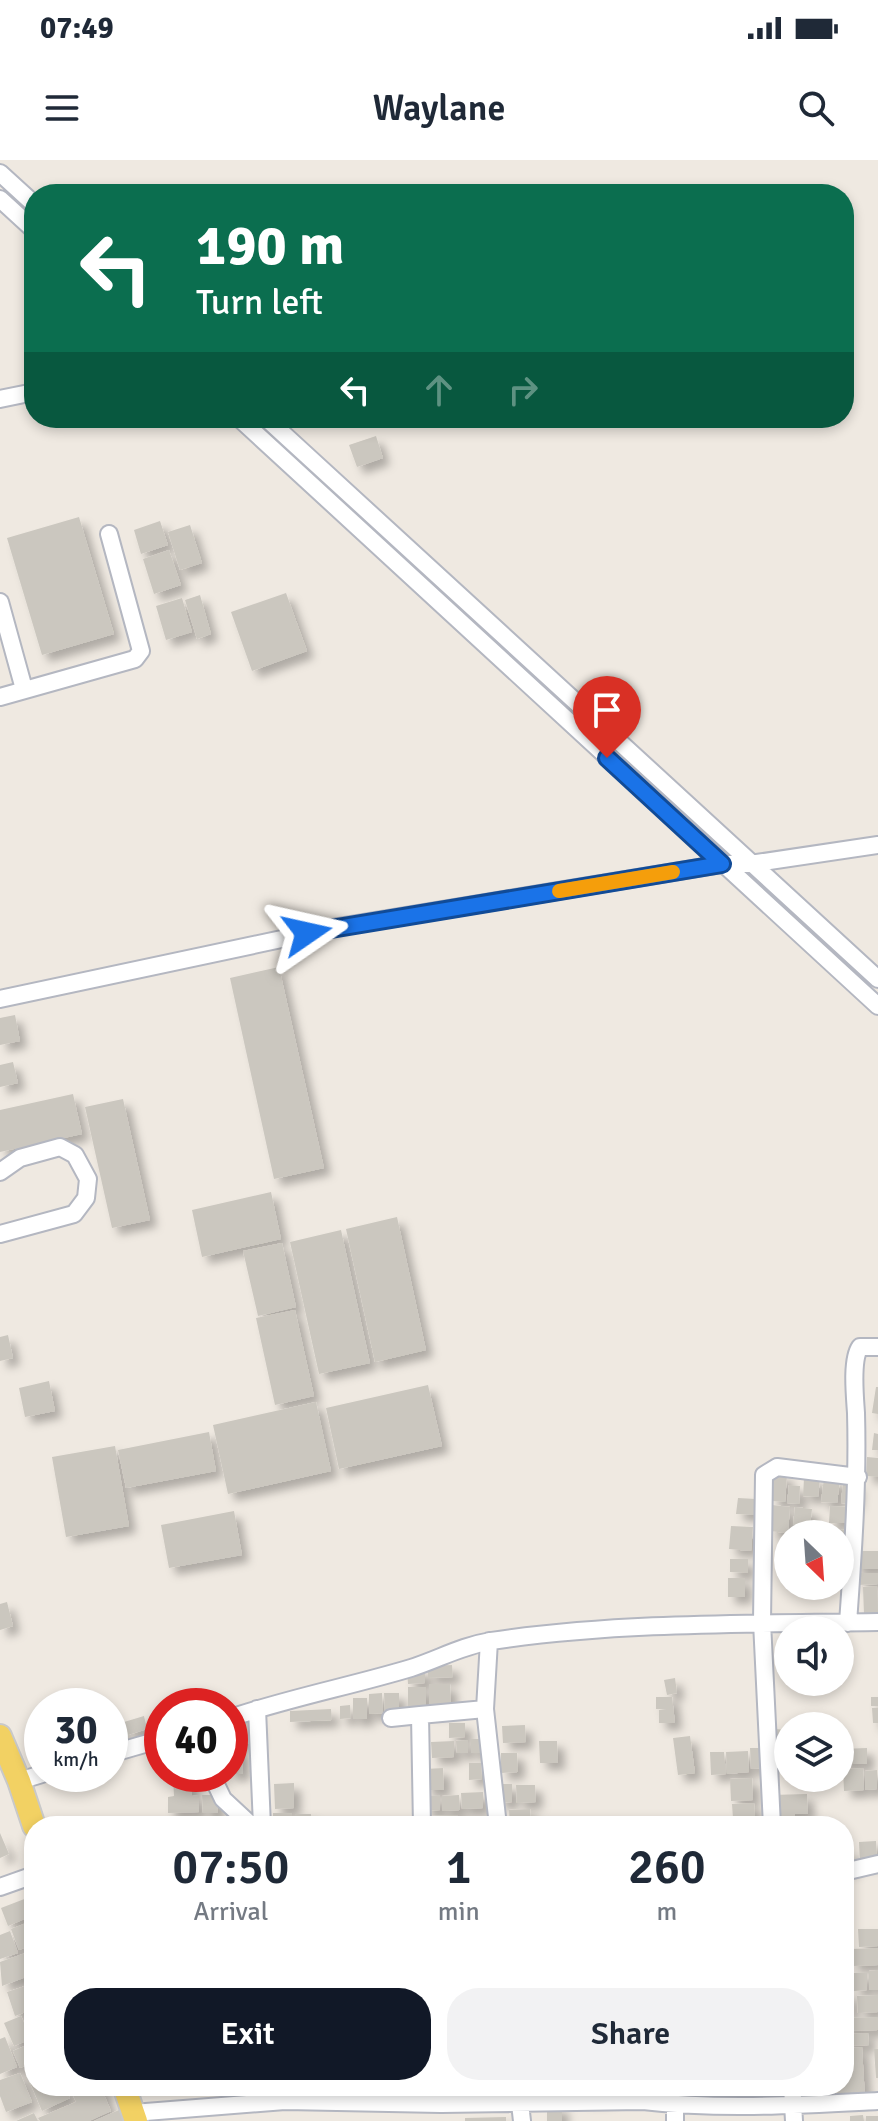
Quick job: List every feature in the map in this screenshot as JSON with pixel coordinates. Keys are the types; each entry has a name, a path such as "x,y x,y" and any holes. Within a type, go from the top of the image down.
{"main road":[{"path":"0,1736 12,1779 29,1816"},
{"path":"127,2096 134,2117"}],"street":[{"path":"0,173 24,195"},
{"path":"0,199 24,221"},
{"path":"0,399 24,394"},
{"path":"250,428 878,1006"},
{"path":"277,428 878,979"},
{"path":"0,697 135,659 139,655 141,651 109,534"},
{"path":"0,602 24,689"},
{"path":"0,999 338,927 722,864 750,864 878,845"},
{"path":"0,1172 20,1158 60,1147 75,1155 88,1179 86,1198 74,1214 0,1234"},
{"path":"848,1616 858,1477 856,1353 860,1347 878,1347"},
{"path":"772,1816 762,1622 764,1475 777,1467 858,1477"},
{"path":"248,1712 414,1667 451,1650 489,1641 620,1629 774,1622"},
{"path":"854,1623 878,1622"},
{"path":"489,1641 485,1709 497,1816"},
{"path":"257,1709 262,1816"},
{"path":"391,1718 485,1709"},
{"path":"420,1715 422,1816"},
{"path":"220,1792 241,1816"},
{"path":"854,1870 878,1864"},
{"path":"0,1887 24,1879"},
{"path":"134,2117 271,2096"},
{"path":"315,2096 441,2104 503,2096"},
{"path":"441,2096 441,2104"},
{"path":"519,2096 522,2121"},
{"path":"645,2096 675,2113 793,2113 878,2101"}],"building":[{"path":"376,436 383,458 357,467 349,445"},
{"path":"79,517 114,634 42,655 7,538"},
{"path":"160,521 168,545 141,554 134,530"},
{"path":"190,525 202,563 180,570 168,532"},
{"path":"169,550 181,585 154,594 143,559"},
{"path":"286,593 307,651 252,671 231,612"},
{"path":"200,595 211,634 197,639 185,600"},
{"path":"182,598 192,632 166,640 156,606"},
{"path":"279,967 324,1168 274,1179 230,978"},
{"path":"15,1015 20,1041 0,1045 0,1018"},
{"path":"13,1062 18,1083 0,1087 0,1065"},
{"path":"73,1094 82,1134 0,1152 0,1110"},
{"path":"123,1099 150,1220 112,1228 85,1107"},
{"path":"271,1192 281,1239 202,1257 192,1210"},
{"path":"397,1217 426,1350 375,1362 346,1229"},
{"path":"341,1230 370,1363 319,1374 290,1242"},
{"path":"282,1243 296,1307 258,1316 243,1251"},
{"path":"295,1310 314,1396 275,1405 256,1318"},
{"path":"8,1335 13,1358 0,1361 0,1337"},
{"path":"49,1381 55,1411 25,1417 19,1388"},
{"path":"428,1385 442,1446 339,1469 326,1408"},
{"path":"878,1387 878,1414 872,1413"},
{"path":"316,1402 331,1471 228,1494 213,1425"},
{"path":"209,1432 216,1471 126,1488 118,1450"},
{"path":"874,1433 878,1434 878,1450 872,1450"},
{"path":"115,1446 129,1526 66,1537 52,1457"},
{"path":"867,1457 878,1458 878,1477 866,1476"},
{"path":"773,1474 787,1475 785,1502 771,1501"},
{"path":"804,1478 820,1479 818,1497 803,1496"},
{"path":"824,1478 840,1480 837,1503 821,1502"},
{"path":"843,1482 857,1483 855,1504 841,1503"},
{"path":"789,1485 800,1486 799,1504 787,1503"},
{"path":"738,1498 756,1499 755,1515 736,1514"},
{"path":"772,1505 790,1507 789,1520 774,1520 774,1532 769,1531"},
{"path":"830,1506 850,1507 849,1520 829,1520"},
{"path":"795,1507 812,1509 811,1520 794,1520"},
{"path":"234,1511 242,1555 169,1568 161,1525"},
{"path":"731,1526 753,1527 751,1551 729,1549"},
{"path":"854,1551 878,1551 878,1569 854,1569"},
{"path":"730,1559 748,1559 748,1573 730,1572"},
{"path":"858,1573 878,1573 878,1584 858,1585"},
{"path":"728,1578 745,1578 745,1597 728,1597"},
{"path":"877,1586 878,1614 864,1615 863,1587"},
{"path":"7,1602 13,1626 0,1630 0,1604"},
{"path":"452,1665 453,1677 428,1678 428,1666"},
{"path":"425,1669 425,1683 408,1684 407,1670"},
{"path":"675,1678 677,1693 667,1695 664,1680"},
{"path":"429,1684 450,1684 451,1710 429,1711"},
{"path":"408,1687 426,1687 426,1709 408,1710"},
{"path":"382,1693 383,1713 369,1714 369,1694"},
{"path":"384,1693 399,1693 399,1712 385,1712"},
{"path":"656,1697 672,1697 675,1723 659,1723 659,1710 667,1709 656,1709"},
{"path":"871,1697 878,1697 878,1706 871,1706"},
{"path":"353,1698 367,1698 367,1719 353,1719"},
{"path":"350,1705 351,1718 340,1719 340,1706"},
{"path":"872,1708 878,1708 878,1723 873,1723"},
{"path":"331,1709 332,1720 290,1722 290,1711"},
{"path":"144,1716 144,1730 128,1735 128,1721"},
{"path":"248,1720 255,1720 256,1744 248,1744"},
{"path":"449,1723 465,1723 465,1737 449,1738"},
{"path":"525,1725 526,1742 503,1743 502,1726"},
{"path":"690,1736 695,1773 678,1775 673,1738"},
{"path":"471,1739 482,1739 482,1753 471,1753"},
{"path":"468,1740 468,1753 457,1753 456,1741"},
{"path":"454,1741 454,1757 432,1758 431,1742"},
{"path":"539,1741 557,1741 558,1763 540,1763"},
{"path":"750,1748 763,1748 764,1768 751,1769"},
{"path":"854,1748 867,1748 867,1764 854,1764"},
{"path":"748,1751 749,1772 727,1774 726,1752"},
{"path":"710,1752 724,1752 726,1774 711,1775"},
{"path":"501,1753 517,1753 518,1772 501,1773"},
{"path":"469,1763 481,1763 482,1779 469,1780"},
{"path":"443,1768 444,1790 425,1790 425,1769"},
{"path":"854,1768 863,1768 864,1790 854,1790"},
{"path":"877,1770 877,1789 865,1790 865,1771"},
{"path":"752,1778 753,1800 731,1801 730,1779"},
{"path":"294,1783 294,1808 275,1809 274,1784"},
{"path":"497,1784 512,1784 512,1802 498,1803"},
{"path":"516,1785 535,1785 536,1802 517,1803"},
{"path":"174,1792 199,1795 199,1812 168,1813 168,1797 174,1796"},
{"path":"483,1792 483,1808 462,1809 461,1793"},
{"path":"807,1794 808,1814 776,1816 771,1795"},
{"path":"202,1795 217,1795 218,1813 203,1813"},
{"path":"440,1795 440,1810 425,1811 424,1796"},
{"path":"459,1795 460,1810 442,1811 442,1796"},
{"path":"754,1803 755,1816 733,1816 732,1804"},
{"path":"530,1809 530,1816 509,1816 509,1810"},
{"path":"273,1813 292,1813 292,1816 273,1816"},
{"path":"0,1833 9,1854 0,1858"},
{"path":"876,1841 877,1863 860,1863 859,1842"},
{"path":"24,1899 24,1919 8,1926 1,1908"},
{"path":"24,1924 24,1948 19,1950 11,1929"},
{"path":"858,1929 878,1929 878,1946 859,1947"},
{"path":"10,1931 18,1953 0,1959 0,1935"},
{"path":"878,1948 878,1965 854,1966 854,1949"},
{"path":"24,1954 24,1978 2,1986 0,1962"},
{"path":"878,1970 878,1990 869,1990 869,1971"},
{"path":"867,1972 867,1990 854,1991 854,1973"},
{"path":"24,1986 24,2013 15,2016 7,1992"},
{"path":"878,1995 878,2012 858,2013 857,1996"},
{"path":"21,2016 24,2042 14,2046 4,2023"},
{"path":"878,2017 878,2030 854,2031 854,2018"},
{"path":"868,2033 869,2045 854,2046 854,2034"},
{"path":"5,2037 17,2067 0,2074 0,2039"},
{"path":"24,2046 24,2066 20,2068 13,2051"},
{"path":"862,2047 865,2098 838,2100 838,2096 854,2096 854,2048"},
{"path":"874,2049 878,2049 878,2078 876,2078"},
{"path":"20,2073 24,2096 30,2096 32,2102 6,2112 0,2096 0,2080"},
{"path":"36,2096 69,2096 70,2098 42,2111"},
{"path":"73,2096 105,2096 111,2111 89,2121 40,2121 38,2118 76,2102"},
{"path":"584,2096 607,2096 607,2098 584,2099"},
{"path":"547,2106 562,2106 562,2121 547,2121"},
{"path":"119,2110 123,2121 94,2121"},
{"path":"34,2113 38,2121 16,2121"},
{"path":"863,2115 864,2121 850,2121 850,2116"},
{"path":"866,2116 878,2116 878,2121 866,2121"},
{"path":"506,2117 506,2121 465,2121 465,2118"}],"slow traffic":[{"path":"559,891 673,872"}],"route":[{"path":"307,933 722,864 607,758"}]}
